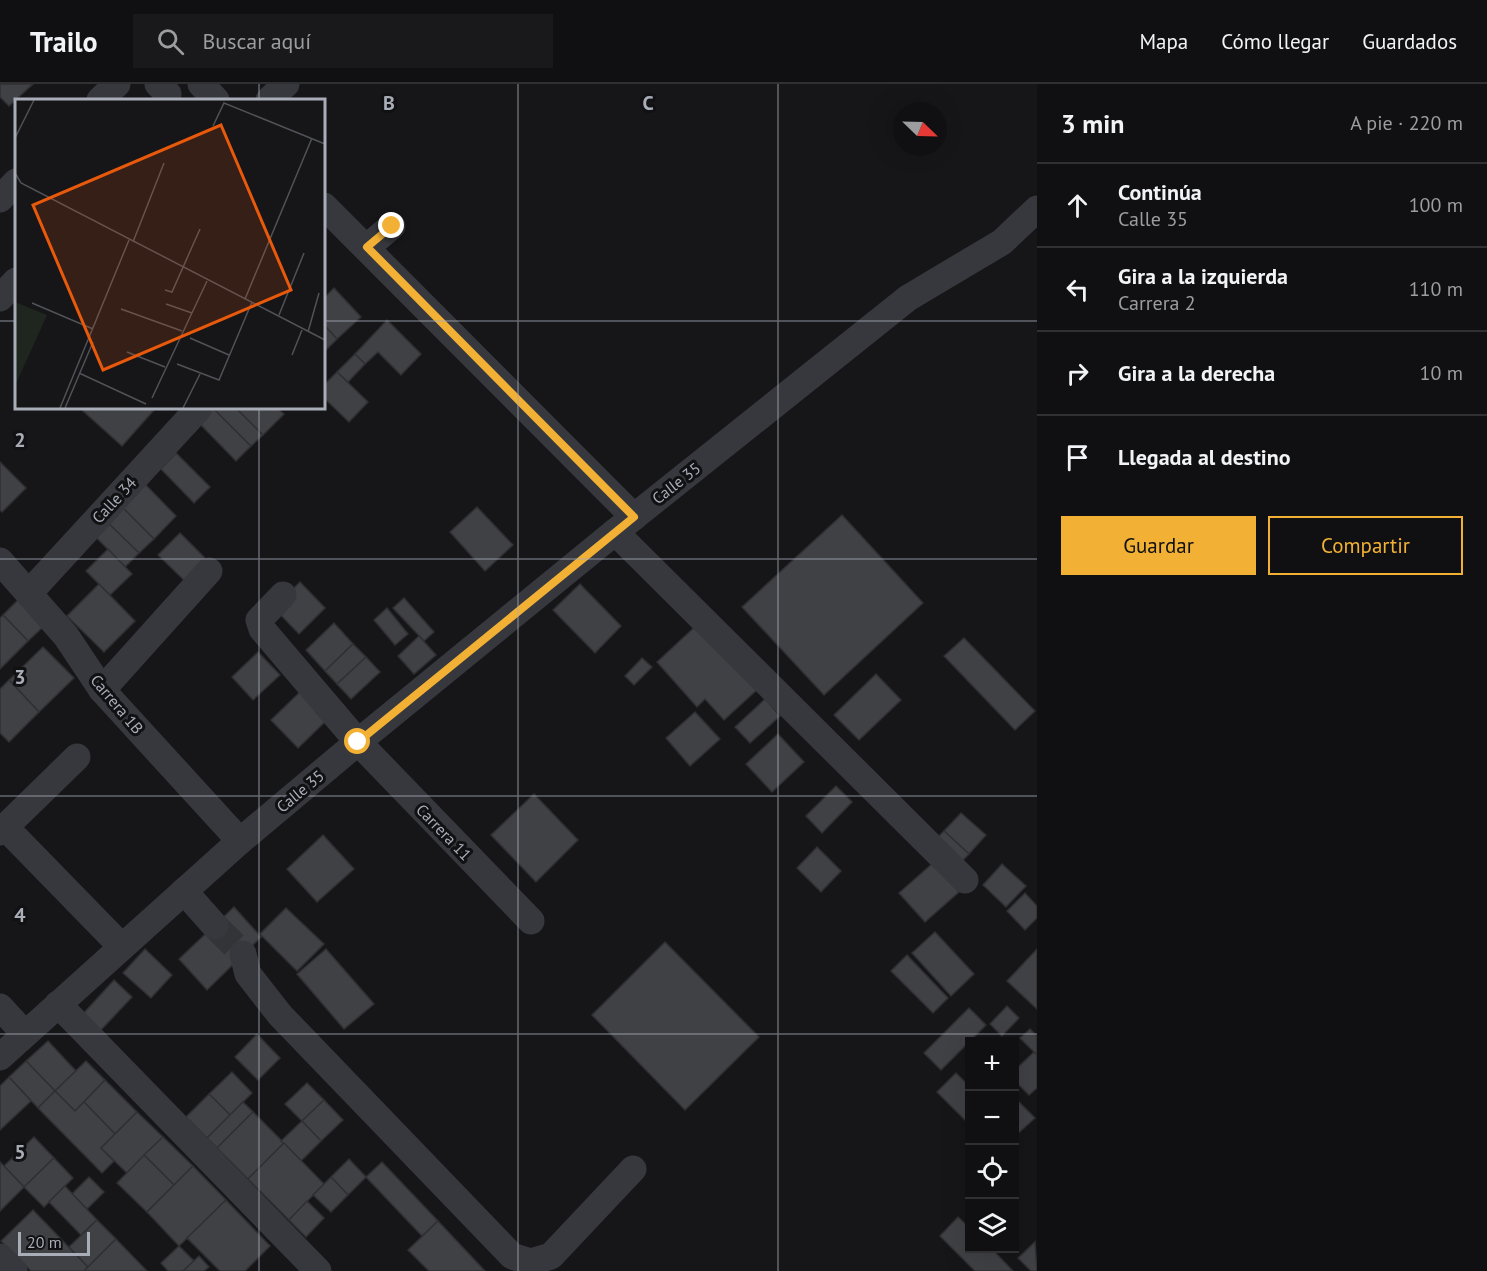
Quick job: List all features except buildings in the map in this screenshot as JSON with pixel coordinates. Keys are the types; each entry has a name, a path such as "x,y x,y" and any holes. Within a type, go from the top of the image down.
{"street":[{"path":"101,99 117,84"},
{"path":"201,84 215,99"},
{"path":"270,99 286,84"},
{"path":"0,199 15,184"},
{"path":"326,208 367,247 624,525 965,880"},
{"name":"Calle 35","path":"0,1057 240,841 358,742 908,298 1002,242 1037,209"},
{"path":"367,247 392,226"},
{"path":"0,298 15,282"},
{"name":"Calle 34","path":"29,593 197,410"},
{"name":"Carrera 1B","path":"0,561 66,636 102,690 240,841"},
{"path":"102,690 209,571"},
{"name":"Carrera 11","path":"283,595 259,620 258,625 358,742 531,921"},
{"path":"77,757 3,830 121,946"},
{"path":"184,891 215,926"},
{"path":"243,954 248,974 280,1015 512,1256 531,1262 550,1256 633,1168"},
{"path":"58,1004 318,1271"},
{"path":"0,1007 26,1034"},
{"path":"0,1257 14,1271"}],"tunnel":[{"path":"215,926 243,954"}],"route":[{"path":"358,742 634,517 367,247 392,226"}]}
